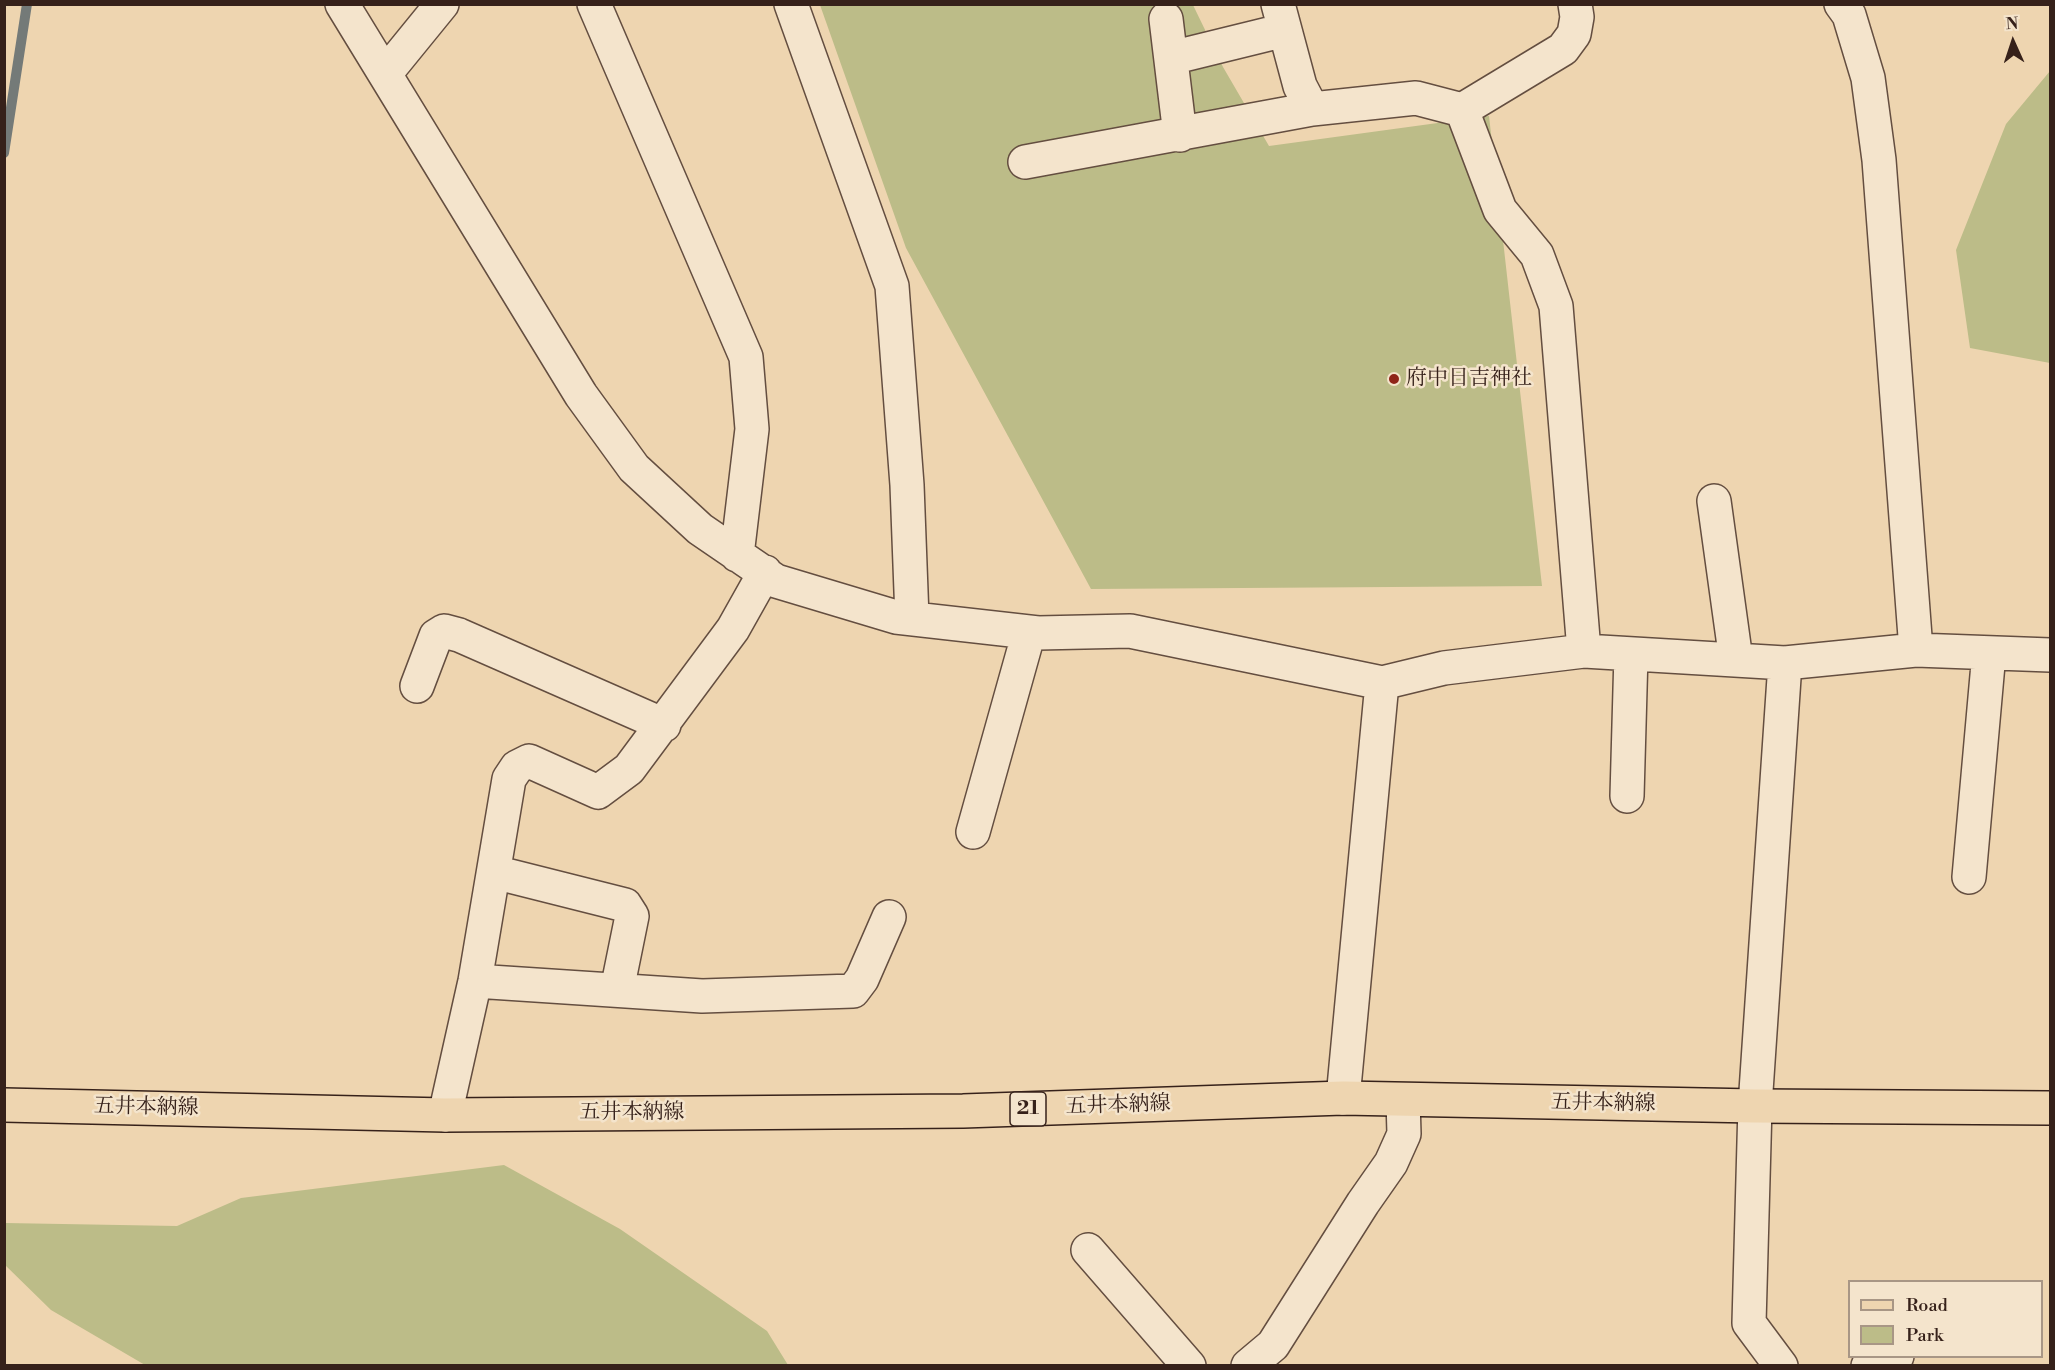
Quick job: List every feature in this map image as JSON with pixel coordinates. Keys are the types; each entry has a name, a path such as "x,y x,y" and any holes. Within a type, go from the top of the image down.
{"main road":[{"name":"五井本納線","path":"4,1106 445,1114 963,1111 1343,1098 1755,1106 2050,1108"}],"street":[{"path":"342,4 582,394 634,468 699,529 776,581 896,617 1029,632 1130,631 1382,683 1444,669 1584,651 1785,663 1916,650 2050,655"},
{"path":"385,74 442,4"},
{"path":"594,4 746,357 752,429 737,555"},
{"path":"791,4 892,286 907,485 912,618"},
{"path":"1024,162 1312,109 1416,98 1462,110 1563,49 1574,34 1575,4"},
{"path":"1841,4 1849,15 1868,78 1879,160 1916,650"},
{"path":"1170,58 1281,17 1300,86 1312,109"},
{"path":"1166,19 1180,135"},
{"path":"1462,110 1500,210 1537,255 1556,306 1584,651"},
{"path":"1714,501 1736,660"},
{"path":"445,1114 475,981 509,779 517,767 529,761 598,792 629,770 733,629 765,573"},
{"path":"417,686 436,636 444,631 459,635 664,725"},
{"path":"974,832 1029,632"},
{"path":"1969,878 1989,653"},
{"path":"1627,796 1631,654"},
{"path":"1781,1365 1749,1323 1755,1106 1785,663"},
{"path":"1343,1098 1382,683"},
{"path":"494,872 625,905 632,915 616,990"},
{"path":"475,981 702,996 853,991 862,979 889,917"},
{"path":"1248,1365 1283,1355 1363,1203 1391,1163 1404,1134 1403,1100"},
{"path":"1088,1250 1189,1365"},
{"path":"1868,1365 1891,1358"}],"green space":[{"path":"820,5 1193,5 1223,67 1269,146 1489,116 1542,586 1091,589 906,248"},
{"path":"2050,71 2050,363 1970,348 1956,250 2006,124"},
{"path":"504,1165 620,1229 767,1331 788,1365 145,1365 51,1310 5,1265 5,1223 177,1226 241,1198"}],"waterway":[{"path":"4,153 27,4"}],"place":[{"name":"府中日吉神社","path":"1394,379"}]}
